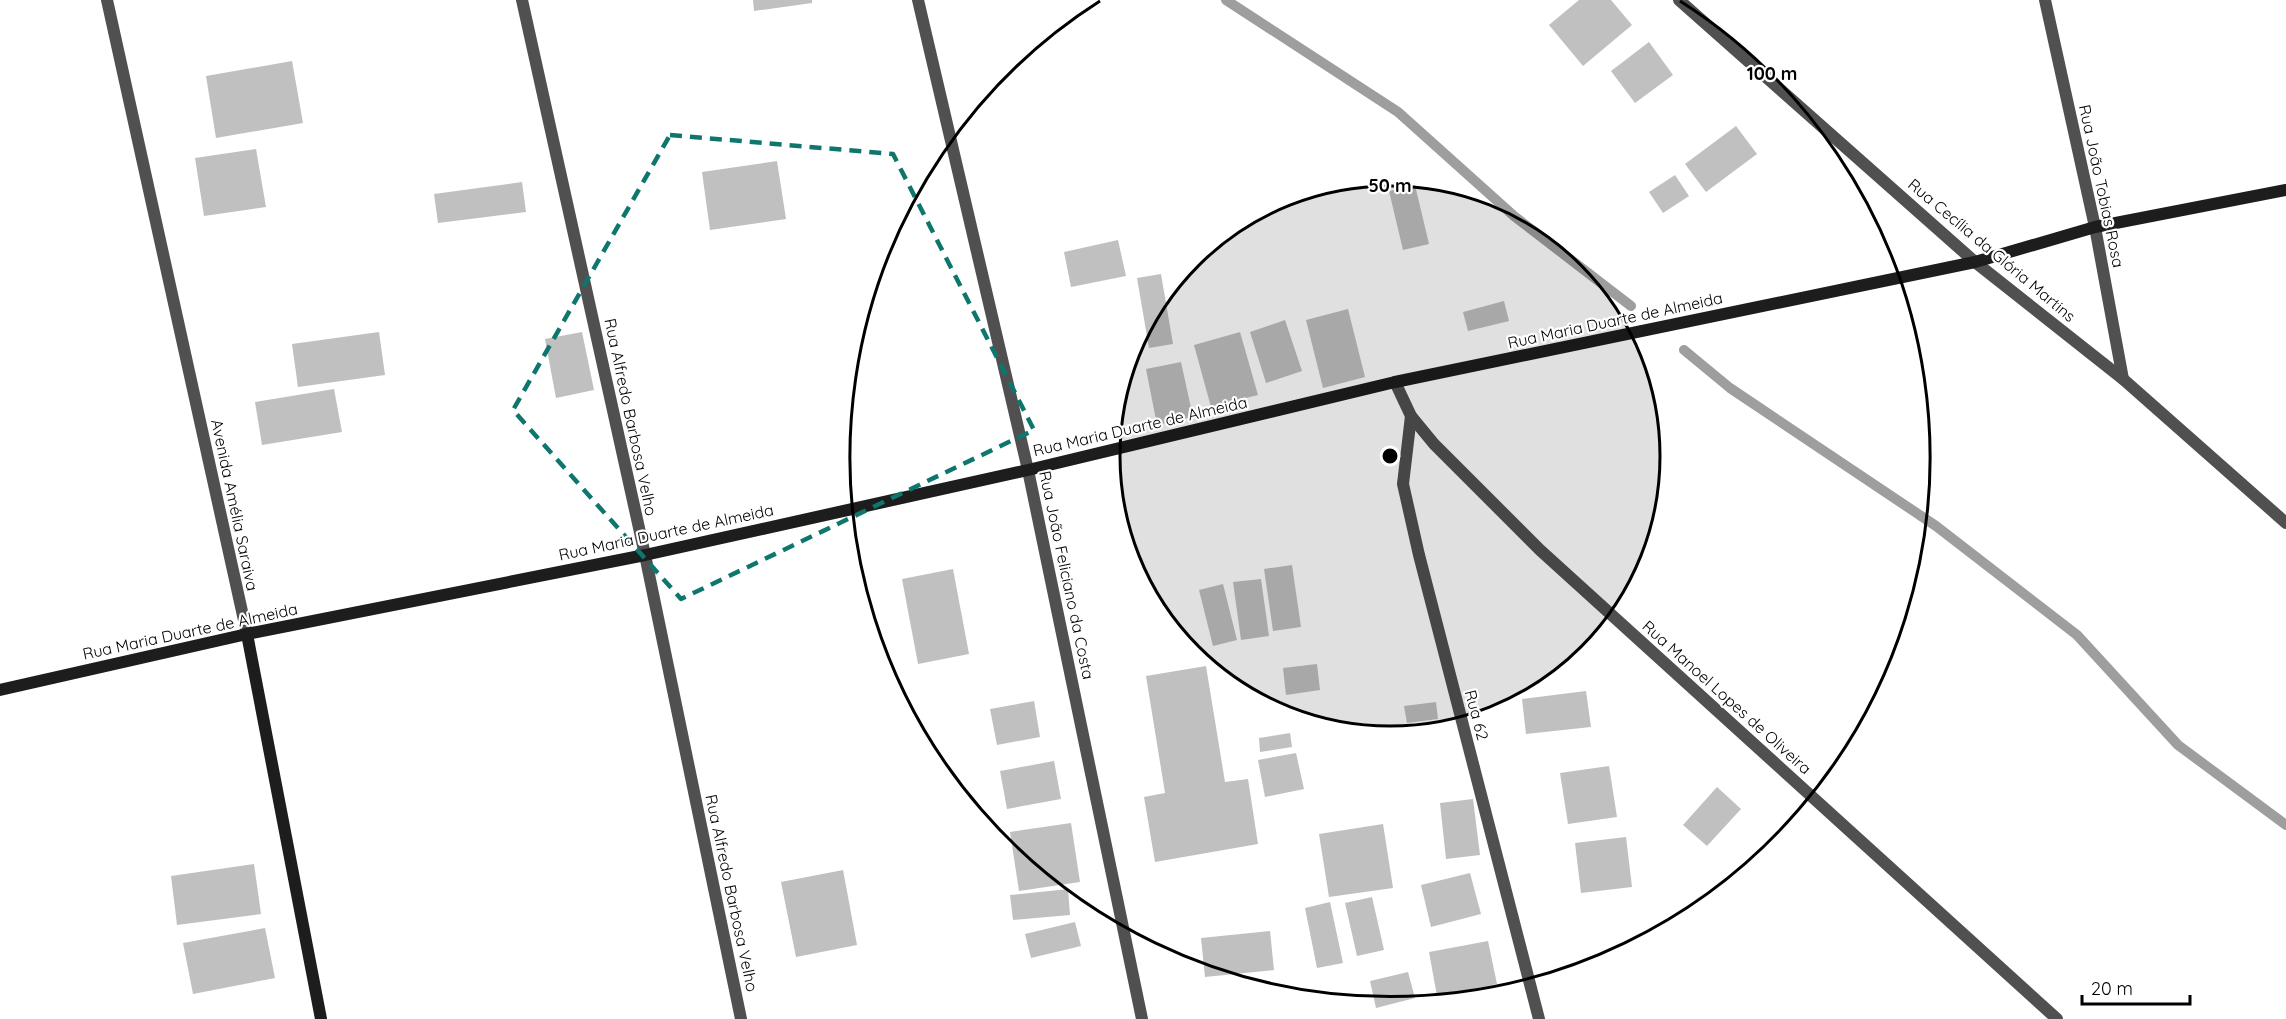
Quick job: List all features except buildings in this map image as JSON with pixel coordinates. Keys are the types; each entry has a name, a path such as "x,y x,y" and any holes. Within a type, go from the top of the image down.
{"street":[{"name":"Avenida Amélia Saraiva","path":"107,0 247,634 321,1019"},
{"name":"Rua Alfredo Barbosa Velho","path":"522,0 645,555 741,1019"},
{"name":"Rua João Feliciano da Costa","path":"918,0 1028,470 1142,1019"},
{"name":"Rua Cecília da Glória Martins","path":"1679,0 1975,262 2124,379 2286,524"},
{"name":"Rua João Tobias Rosa","path":"2045,0 2095,227 2124,379"},
{"name":"Rua Maria Duarte de Almeida","path":"0,690 247,634 645,555 1028,470 1395,382 1975,262 2095,227 2286,190"},
{"name":"Rua Manoel Lopes de Oliveira","path":"1395,382 1411,416 1434,444 1540,550 2057,1019"},
{"name":"Rua 62","path":"1411,416 1403,484 1419,555 1539,1019"}],"highlighted area":[{"path":"670,135 893,154 1034,430 681,599 513,410"}],"waterway":[{"path":"1226,0 1398,112 1514,216 1631,306"},
{"path":"1684,350 1730,388 1936,526 2077,635 2178,745 2286,825"}]}
